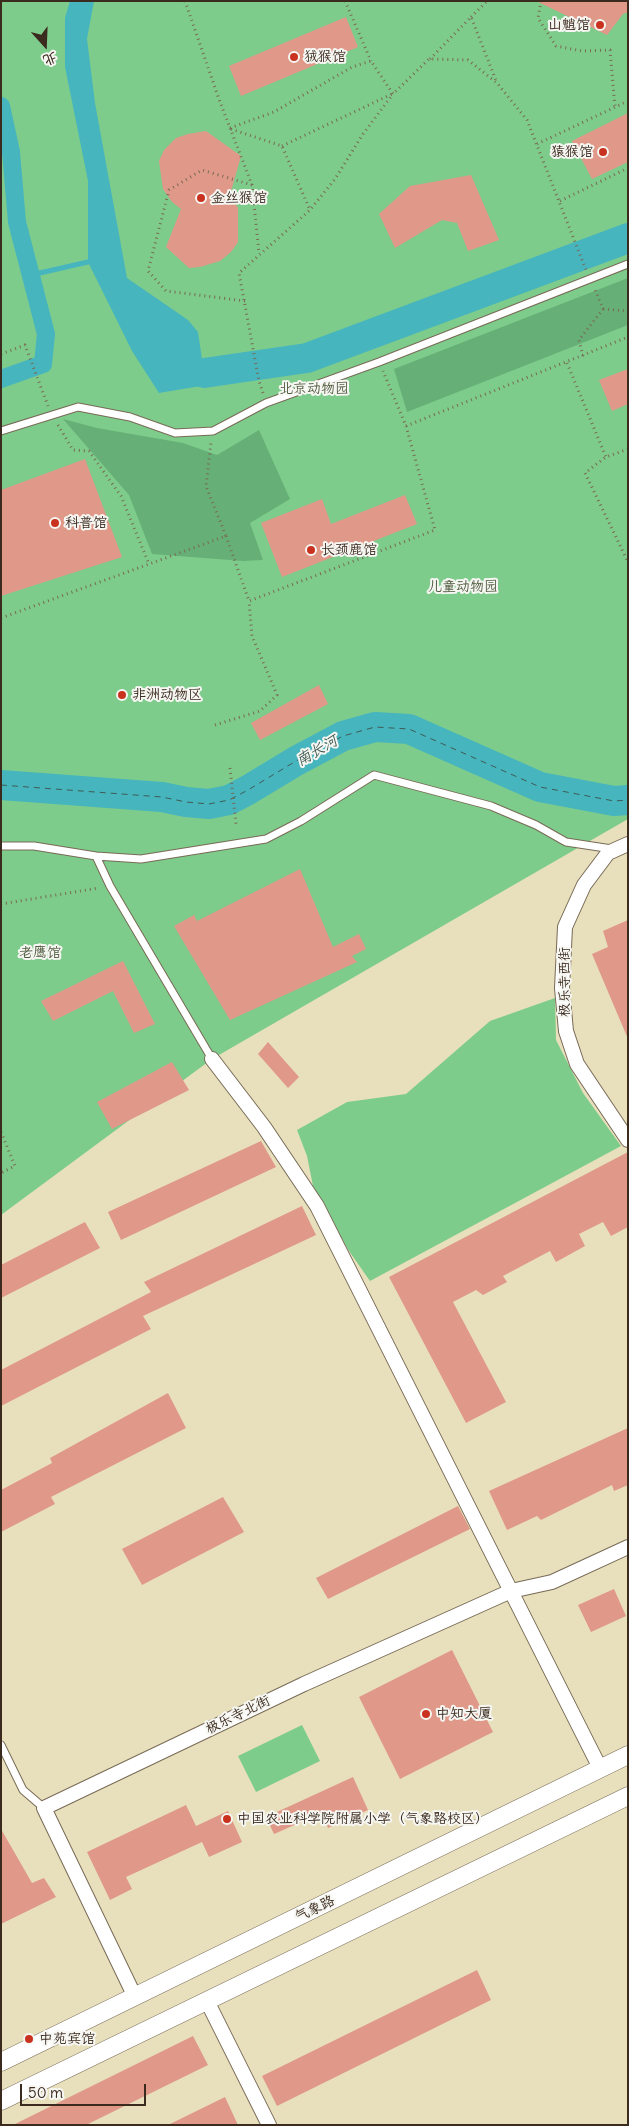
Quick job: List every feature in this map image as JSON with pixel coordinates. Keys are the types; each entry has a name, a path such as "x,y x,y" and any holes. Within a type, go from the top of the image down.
{"street":[{"name":"极乐寺西街","path":"622,847 608,852 584,885 565,927 562,988 566,1031 577,1064 628,1140"},
{"path":"212,1059 264,1127 317,1206 600,1768"},
{"name":"极乐寺北街","path":"44,1808 304,1684 511,1591 552,1582 628,1547"},
{"name":"气象路","path":"1,2062 628,1755"},
{"path":"1,2101 628,1796"},
{"path":"44,1808 135,1997"},
{"path":"207,2001 269,2125"}],"lane":[{"path":"1,431 78,407 130,416 175,434 213,431 266,403 379,362 589,276 628,264"},
{"path":"1,846 34,846 96,856 141,858 266,839 301,821 374,775 491,806 536,825 566,842 622,847"},
{"path":"96,856 110,886 212,1059"},
{"path":"1,1745 24,1790 44,1808"}],"path":[{"path":"185,1 252,185 259,254"},
{"path":"345,1 371,61 392,94"},
{"path":"259,382 239,273 310,210 335,179 363,134 392,94 487,1"},
{"path":"541,1 538,18 556,46 582,50 610,50 616,107"},
{"path":"471,17 497,83"},
{"path":"429,59 468,60 497,83 527,120 604,309"},
{"path":"230,128 274,112 352,68 371,61"},
{"path":"230,128 282,146 392,94"},
{"path":"537,144 628,101"},
{"path":"282,146 310,210"},
{"path":"560,201 628,168"},
{"path":"245,301 166,291 148,271 169,190 202,170 252,185"},
{"path":"604,309 628,311"},
{"path":"583,356 579,340 604,309"},
{"path":"406,426 628,337"},
{"path":"1,354 25,345 48,405"},
{"path":"249,601 436,530 406,426 379,362"},
{"path":"567,363 606,457"},
{"path":"52,414 72,450 89,451 121,496 149,564"},
{"path":"213,431 206,486 249,601 252,636 277,695 260,711 215,725"},
{"path":"628,449 606,457 585,473 628,562"},
{"path":"1,618 226,536"},
{"path":"230,768 236,824"},
{"path":"1,904 110,886"},
{"path":"1,1132 15,1166 1,1173"}],"green space":[{"name":"北京动物园","path":"1,1 628,1 628,819 212,1059 1,1215"},
{"path":"628,278 628,325 407,412 394,369"},
{"path":"63,419 97,428 183,443 217,455 259,430 290,499 250,523 263,560 243,561 152,554 129,495"},
{"path":"555,998 556,1040 583,1093 621,1146 370,1281 349,1251 314,1191 307,1156 297,1130 347,1102 406,1094 490,1021"},
{"path":"302,1725 320,1761 256,1792 238,1756"}],"water":[{"path":"70,1 94,1 87,39 95,103 127,278 188,320 198,332 204,373 201,386 159,393 132,351 88,262 88,181 65,67 65,18"}],"building":[{"name":"山魈馆","path":"536,1 628,1 628,12 623,14 607,35"},
{"name":"狨猴馆","path":"346,17 358,47 241,96 229,66"},
{"name":"猿猴馆","path":"628,113 628,162 592,179 572,141"},
{"name":"金丝猴馆","path":"206,131 241,156 230,195 238,208 238,242 231,252 220,261 189,268 166,247 181,209 172,202 163,189 159,161 164,150 176,138"},
{"path":"471,175 499,240 468,251 457,223 442,220 395,248 379,214 410,186"},
{"path":"628,369 628,404 612,411 599,380"},
{"name":"科普馆","path":"85,459 122,557 1,596 1,490"},
{"name":"长颈鹿馆","path":"405,495 417,524 282,577 261,523 322,499 331,524"},
{"path":"319,685 328,704 260,740 251,723"},
{"path":"300,869 333,947 359,934 366,949 352,956 357,962 230,1020 174,926 194,915 197,921"},
{"path":"628,920 628,1039 592,954 608,947 603,931"},
{"path":"123,961 155,1024 134,1033 113,991 53,1021 41,1001"},
{"path":"268,1042 299,1077 288,1088 258,1054"},
{"path":"172,1062 189,1090 112,1129 97,1102"},
{"path":"261,1141 276,1167 121,1240 108,1212"},
{"path":"628,1152 628,1227 611,1236 603,1222 579,1234 585,1246 556,1262 550,1251 503,1276 507,1282 483,1295 476,1290 453,1302 506,1402 466,1423 389,1277"},
{"path":"302,1206 316,1235 143,1316 151,1329 1,1406 1,1370 151,1292 144,1282"},
{"path":"85,1222 100,1248 1,1298 1,1265"},
{"path":"168,1393 186,1428 51,1497 55,1504 1,1532 1,1490 52,1463 50,1458"},
{"path":"628,1428 628,1485 614,1491 612,1485 541,1520 537,1516 507,1530 489,1491"},
{"path":"223,1497 244,1532 142,1585 122,1549"},
{"path":"458,1506 470,1529 328,1599 316,1578"},
{"path":"614,1589 626,1616 591,1632 578,1605"},
{"name":"中知大厦","path":"452,1650 493,1732 400,1779 359,1697"},
{"path":"353,1777 368,1810 328,1828 322,1813 274,1834 266,1817"},
{"path":"186,1805 196,1826 228,1811 242,1842 209,1857 202,1842 126,1877 132,1889 110,1900 87,1852"},
{"path":"1,1829 32,1883 44,1878 56,1897 1,1924"},
{"path":"477,1970 491,2000 277,2106 262,2076"},
{"path":"193,2036 208,2065 86,2125 13,2125"},
{"path":"225,2097 238,2125 168,2125"}],"waterway":[{"path":"1,106 11,152 17,222 46,334 43,364 1,379"},
{"path":"204,373 307,358 628,238"},
{"path":"31,275 88,262"},
{"name":"南长河","path":"1,785 162,797 209,804 229,800 343,736 375,727 409,729 540,787 614,801 628,800"}],"ferry route":[{"path":"1,785 162,797 209,804 229,800 343,736 375,727 409,729 540,787 614,801 628,800"}],"place":[{"name":"山魈馆","path":"600,25"},
{"name":"狨猴馆","path":"294,57"},
{"name":"猿猴馆","path":"603,152"},
{"name":"金丝猴馆","path":"201,198"},
{"name":"科普馆","path":"55,523"},
{"name":"长颈鹿馆","path":"311,550"},
{"name":"非洲动物区","path":"122,695"},
{"name":"中知大厦","path":"426,1714"},
{"name":"中国农业科学院附属小学（气象路校区）","path":"227,1819"},
{"name":"中苑宾馆","path":"29,2039"}],"park label":[{"name":"儿童动物园","path":"463,587"},
{"name":"老鹰馆","path":"40,953"}]}
